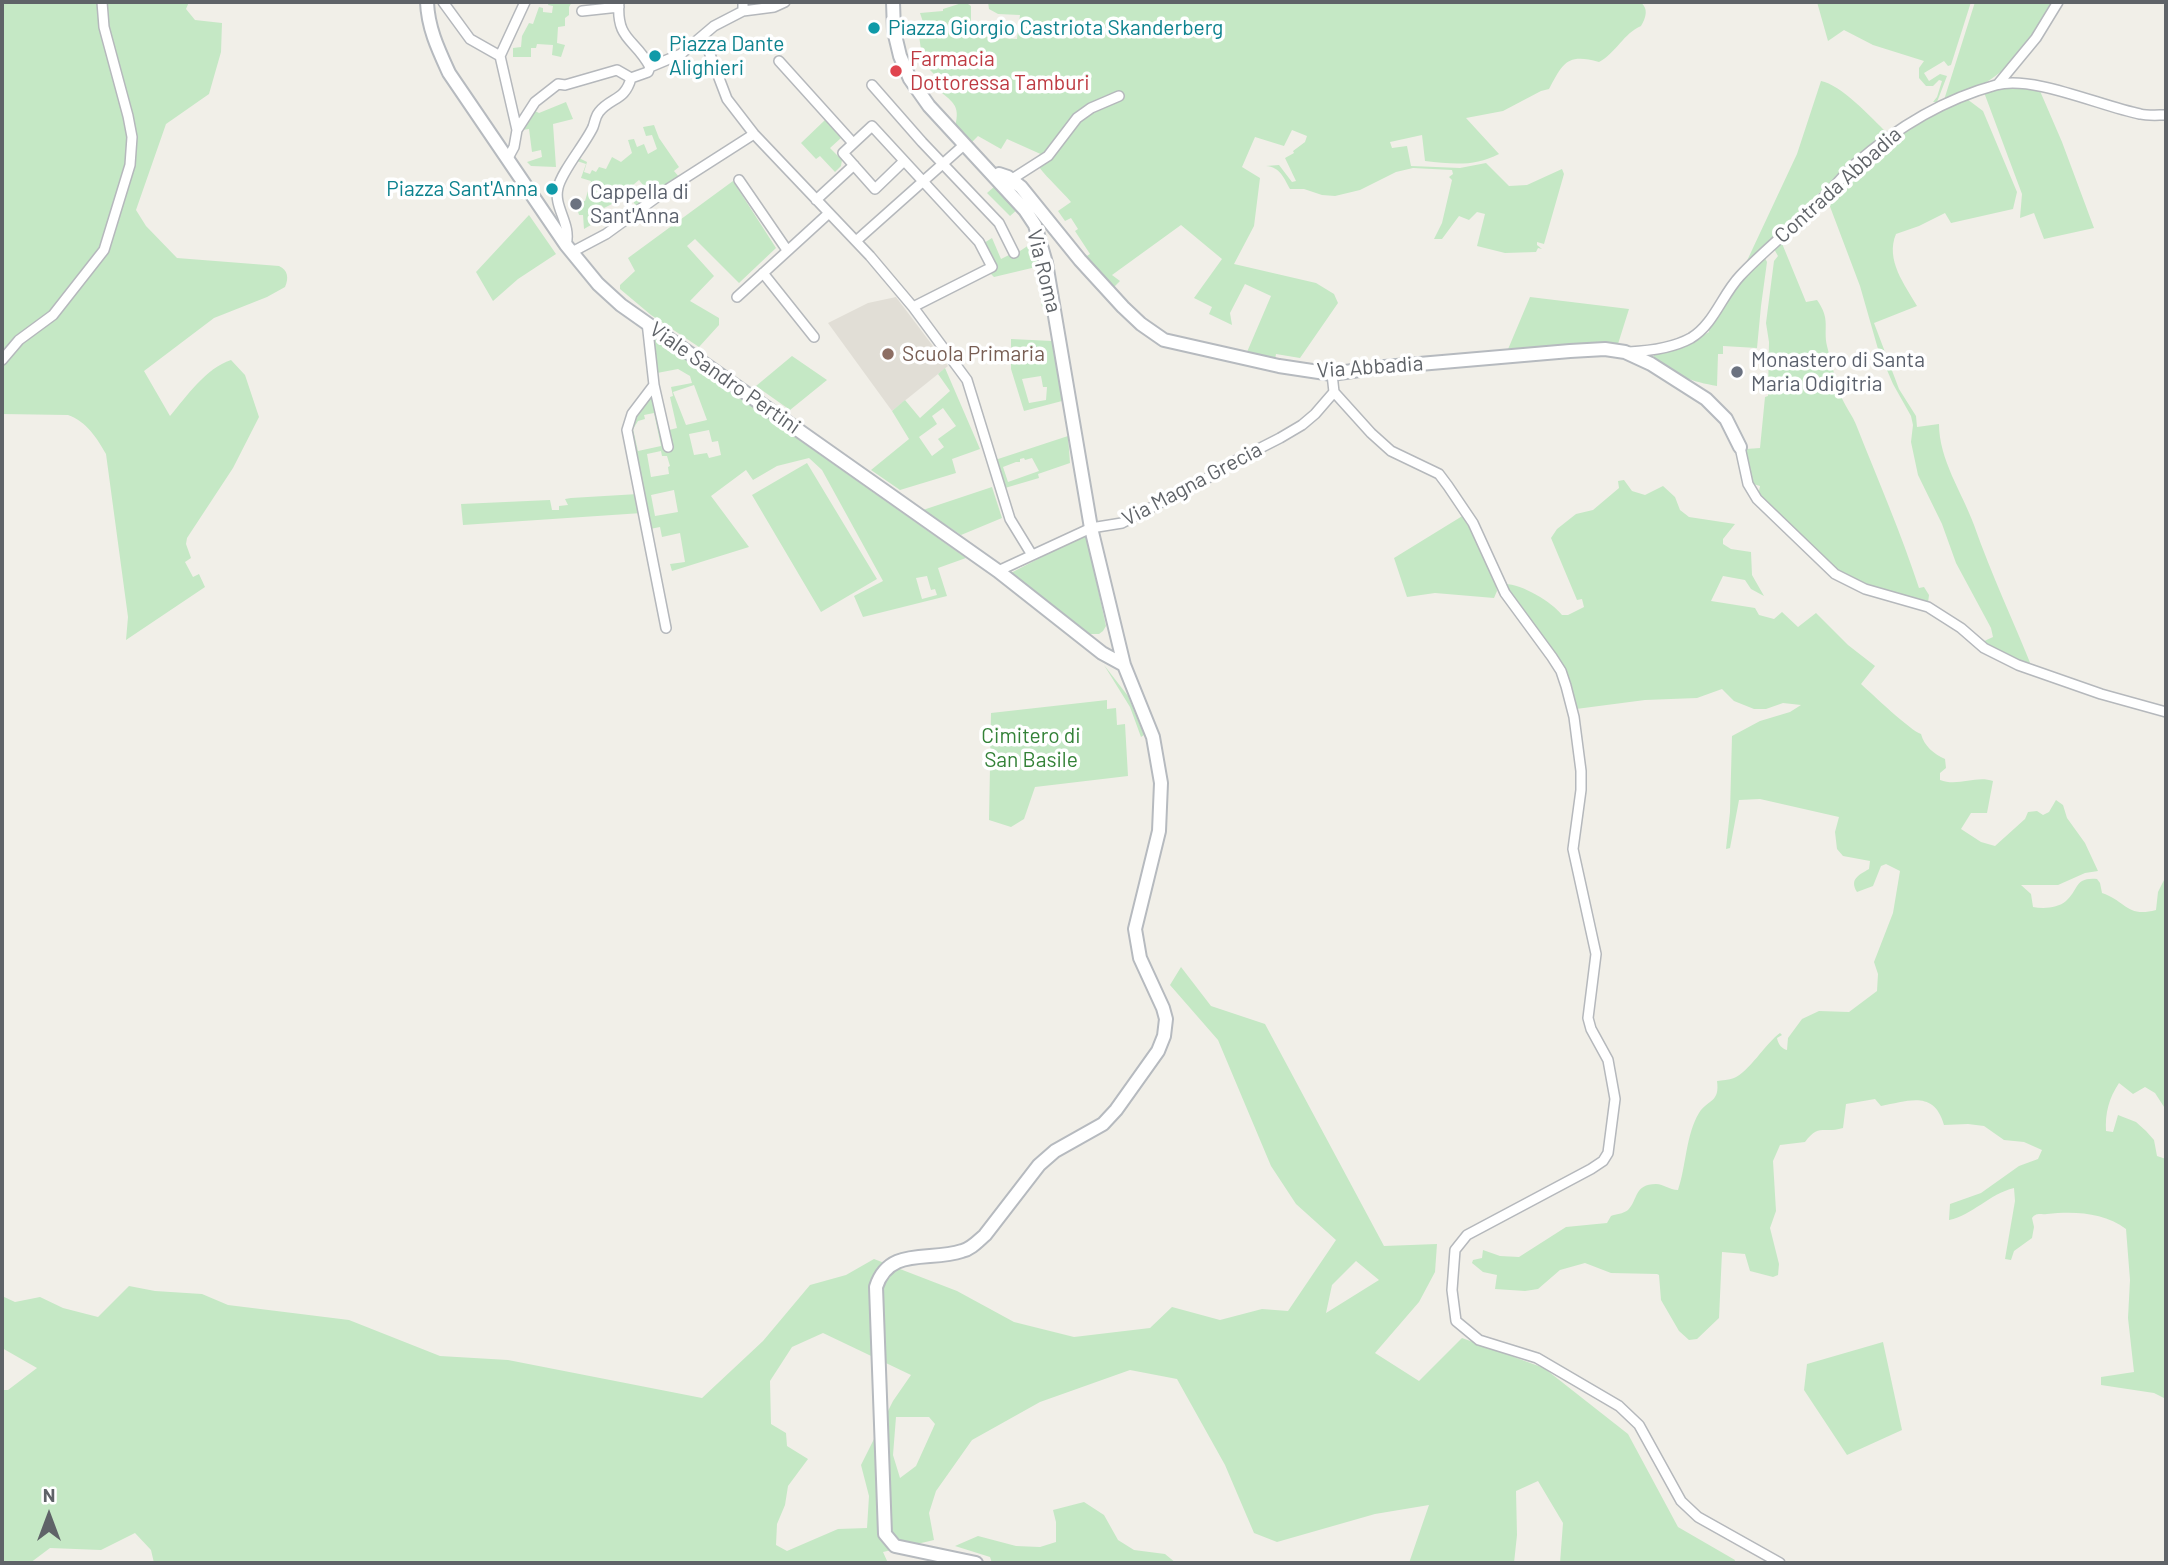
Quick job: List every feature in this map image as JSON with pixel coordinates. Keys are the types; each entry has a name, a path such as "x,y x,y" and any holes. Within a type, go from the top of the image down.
{"street":[{"path":"2,360 19,340 53,315 104,250 130,165 132,137 104,27 102,2"},
{"name":"Viale Sandro Pertini","path":"426,2 435,45 449,73 569,249 613,298 998,571 1102,653 1124,665"},
{"path":"443,2 470,39 499,57"},
{"path":"517,130 499,57 525,2"},
{"path":"508,158 514,147 517,130 535,102 558,84 565,85 617,70 631,78 648,72 650,67 681,54 743,6 774,7 785,2"},
{"name":"Via Roma","path":"893,2 894,31 909,79 929,106 1025,210 1040,237 1091,528 1124,665 1153,737 1161,783 1159,831 1135,929 1140,958 1166,1019 1161,1043 1130,1090 1103,1124 1055,1151 1039,1165 985,1235 974,1245 962,1251 899,1260 880,1274 876,1287 885,1534 895,1546 976,1563"},
{"path":"1997,84 2036,38 2058,2"},
{"path":"582,11 619,4 620,28 625,38 643,55 650,67"},
{"path":"703,36 727,99 754,134 856,241 913,307 967,380 1010,519 1032,555"},
{"path":"779,61 853,143"},
{"path":"631,78 628,90 597,115 593,127 557,189 567,226 569,249 606,234 667,189 754,134"},
{"name":"Contrada Abbadia","path":"1626,352 1659,348 1691,337 1705,326 1742,273 1826,195 1852,167 1892,133 1923,113 1997,84 2017,82 2143,115 2166,115"},
{"path":"872,85 999,223 1014,253"},
{"path":"995,177 999,174 1012,179 1048,156 1077,118 1091,108 1119,96"},
{"path":"904,162 875,189 843,153 872,126 979,242 992,267 913,307"},
{"path":"856,241 965,144"},
{"path":"816,200 854,165"},
{"name":"Via Abbadia","path":"1012,179 1123,307 1164,340 1279,366 1332,374 1570,351 1605,349 1626,352 1651,364 1714,405 1731,427 1740,447"},
{"path":"739,180 787,250"},
{"path":"737,297 829,213"},
{"path":"763,273 814,337"},
{"path":"647,322 654,384 668,447"},
{"path":"1332,374 1334,392 1371,433 1391,451 1433,470 1448,486 1473,523 1505,593 1561,671 1574,717 1578,747 1581,790 1573,849 1596,954 1588,1018 1608,1060 1615,1100 1608,1153 1603,1161 1591,1169 1467,1235 1455,1250 1452,1290 1456,1321 1479,1340 1537,1358 1619,1406 1639,1425 1681,1501 1698,1517 1780,1563"},
{"path":"654,384 632,414 627,430 666,628"},
{"name":"Via Magna Grecia","path":"998,571 1091,528 1122,523 1183,494 1229,464 1301,425 1320,409 1334,392"},
{"path":"1740,447 1748,484 1758,499 1835,574 1865,589 1928,607 1961,628 1984,648 2018,665 2101,694 2166,712"}],"shaded area":[{"path":"896,297 948,366 892,411 828,323 868,303"}],"green space":[{"path":"2,2 189,2 186,9 195,20 222,23 221,52 209,94 166,124 136,210 146,226 177,258 279,266 287,275 285,287 214,318 144,371 170,416 205,376 231,360 245,375 259,417 233,468 187,538 186,544 191,558 185,562 193,577 199,574 205,587 126,640 128,617 106,454 86,426 68,415 2,414"},
{"path":"549,2 572,2 569,15 565,18 565,26 558,27 557,43 565,45 561,57 552,55 553,45 537,44 536,48 531,48 531,57 513,57 513,48 521,47 522,36 529,23 533,24 539,7 543,8 543,12 552,13 553,6 548,5"},
{"path":"965,2 971,6 971,33 974,36 1017,39 1020,15 998,14 989,9 988,2 1640,2 1646,13 1641,26 1599,62 1580,59 1567,62 1549,89 1503,111 1466,118 1499,154 1472,163 1425,161 1422,135 1390,142 1392,148 1407,146 1411,166 1460,168 1486,163 1509,186 1527,185 1562,169 1564,174 1544,244 1537,242 1542,249 1538,248 1536,252 1505,253 1477,246 1485,214 1477,212 1469,220 1459,216 1442,239 1434,239 1442,223 1452,170 1413,168 1396,172 1360,190 1335,196 1322,195 1304,189 1290,189 1278,171 1266,166 1279,165 1292,182 1296,181 1285,158 1305,142 1307,136 1292,130 1284,146 1255,137 1242,167 1260,178 1254,226 1234,264 1316,283 1334,294 1338,303 1300,358 1276,354 1275,360 1247,352 1271,296 1245,284 1230,313 1232,325 1209,314 1212,307 1194,298 1222,259 1181,225 1112,275 1120,281 1111,290 1085,257 1090,254 1075,231 1078,229 1071,218 1065,221 1058,211 1071,202 1039,167 1045,156 1007,139 1001,149 978,136 971,143 955,127 956,108 951,100 936,88 943,77 938,72 935,75 923,63 918,29 930,27 929,21 923,22 920,13 943,11"},
{"path":"1817,2 1971,2 1951,65 1948,66 1944,61 1924,73 1929,81 1940,74 1947,76 1937,102 1933,102 1942,81 1926,86 1919,78 1919,68 1924,61 1873,45 1844,30 1828,41"},
{"path":"1975,2 2052,2 2039,25 2006,67 1980,86 1944,100"},
{"path":"1821,81 1829,83 1846,95 1887,133 1843,170 1745,265 1797,154"},
{"path":"2004,87 2032,87 2040,91 2094,228 2044,239 2034,213 2020,218 2022,194 1985,95 1985,92"},
{"path":"1967,99 1983,111 2017,192 2013,209 1951,223 1945,213 1896,234 1893,244 1895,263 1917,306 1874,323 1899,389 1916,416 1917,427 1939,424 1947,463 2033,670 1994,654 1924,603 1876,590 1841,576 1760,501 1760,486 1753,484 1745,453 1746,449 1760,448 1765,397 1768,396 1769,342 1766,323 1774,261 1778,256 1774,249 1781,241 1806,302 1817,300 1824,313 1827,346 1840,393 1855,423 1919,588 1924,587 1929,595 1928,603 1943,611 1975,640 1980,643 1993,637 1991,628 1956,563 1942,524 1918,475 1911,442 1911,416 1878,349 1860,286 1826,196 1890,138 1927,116"},
{"path":"566,102 573,119 553,124 556,167 531,166 527,162 542,157 541,150 532,152 529,129 522,130 535,111 539,113"},
{"path":"825,120 841,138 830,148 842,160 841,166 835,172 820,156 816,159 801,143"},
{"path":"654,125 659,138 679,167 674,171 680,178 663,188 658,183 647,190 639,180 633,185 644,202 637,207 624,189 619,193 614,188 608,193 614,203 604,208 601,205 589,212 596,222 584,229 583,215 579,215 577,208 585,201 591,181 581,178 586,164 577,161 579,158 587,162 584,172 590,174 592,170 596,172 599,167 606,169 612,157 621,162 632,153 628,140 634,139 637,147 644,144 648,154 657,149 652,135 646,136 643,127"},
{"path":"733,181 776,248 739,283 695,239 687,246 714,276 690,301 719,318 719,325 699,347 651,315 620,289 620,285 635,271 628,258"},
{"path":"995,186 1018,209 1010,216 987,193"},
{"path":"529,215 556,254 518,279 493,301 476,272"},
{"path":"992,238 1001,259 1009,255 1011,257 1035,241 1039,248 1049,308 1042,307 1036,267 994,277 990,273 998,268 984,243"},
{"path":"1765,258 1767,262 1757,348 1723,346 1723,354 1718,354 1717,386 1683,377 1653,358 1654,355 1684,346 1709,332 1709,327 1741,280"},
{"path":"1530,297 1629,309 1618,344 1601,343 1506,354"},
{"path":"650,334 966,558 938,568 947,596 863,617 854,596 883,581 822,470 809,458 777,466 753,480 746,470 711,496 749,547 672,571 670,564 685,562 680,533 662,537 660,527 650,529 631,434 637,414 656,385","holes":["678,369 690,376 692,383 671,387 673,396 670,397 677,428 669,430 657,373","694,385 707,420 686,425 673,392","654,413 661,446 638,451 633,429 638,421 645,419 644,415","709,430 712,442 718,441 721,455 709,458 707,453 694,455 689,434","661,451 662,456 667,456 669,474 651,477 647,454","674,490 678,512 655,516 651,495","927,576 931,590 935,589 937,595 922,599 916,578"]},
{"path":"1011,339 1052,341 1062,401 1024,411 1011,369","holes":["1017,347 1044,348 1044,362 1017,361","1041,376 1043,387 1047,387 1046,400 1029,403 1022,379"]},
{"path":"792,356 827,380 790,410 756,386"},
{"path":"945,368 980,449 952,459 956,473 900,490 871,470 909,439 892,411 905,400 920,418 950,391 938,374","holes":["943,408 956,426 938,439 944,447 932,456 919,437 937,424 932,416"]},
{"path":"1068,436 1070,463 1038,474 1039,478 1005,488 995,460","holes":["1032,458 1039,471 1008,482 1003,467 1020,462 1020,459"]},
{"path":"807,463 877,579 821,612 752,495"},
{"path":"1624,480 1632,491 1645,495 1663,486 1675,497 1680,510 1689,517 1735,524 1723,539 1723,544 1731,549 1751,552 1752,575 1764,596 1751,589 1745,580 1723,576 1711,601 1755,608 1759,615 1774,619 1782,612 1798,627 1816,613 1848,645 1875,666 1861,684 1921,734 1930,749 1945,759 1946,768 1940,773 1940,780 1993,781 1987,813 1971,813 1961,829 1981,842 1995,846 2025,819 2028,812 2037,811 2043,815 2049,812 2056,800 2063,805 2067,818 2085,843 2098,871 2085,873 2058,885 2021,885 2031,894 2033,907 2059,905 2070,897 2081,882 2097,879 2102,893 2127,908 2139,912 2156,910 2158,892 2166,876 2166,1110 2155,1093 2145,1087 2133,1094 2119,1083 2110,1100 2106,1131 2113,1132 2118,1115 2136,1122 2154,1140 2157,1156 2166,1159 2166,1399 2154,1393 2101,1385 2101,1377 2134,1372 2128,1318 2130,1280 2126,1229 2108,1219 2088,1214 2037,1214 2032,1218 2032,1238 2014,1251 2011,1260 2005,1259 2015,1201 2014,1188 1966,1214 1949,1220 1950,1204 1981,1193 2019,1166 2038,1159 2042,1150 2024,1142 2004,1140 1984,1126 1944,1125 1934,1107 1919,1100 1881,1106 1875,1099 1846,1104 1843,1128 1818,1131 1805,1142 1780,1145 1773,1161 1776,1211 1770,1228 1779,1264 1778,1275 1773,1277 1750,1271 1745,1254 1722,1252 1719,1318 1697,1339 1689,1340 1679,1331 1661,1300 1657,1274 1611,1273 1585,1263 1560,1270 1538,1289 1525,1291 1495,1289 1497,1275 1483,1272 1472,1263 1473,1260 1482,1258 1483,1250 1500,1256 1519,1257 1566,1227 1607,1223 1611,1216 1628,1210 1640,1190 1649,1185 1659,1184 1678,1190 1691,1131 1699,1113 1715,1097 1717,1081 1739,1075 1780,1033 1782,1035 1777,1038 1778,1042 1787,1050 1788,1038 1802,1019 1819,1011 1849,1012 1877,991 1878,974 1874,962 1893,913 1900,871 1886,864 1881,866 1873,886 1857,892 1855,881 1869,869 1870,861 1843,856 1837,849 1835,832 1839,817 1760,799 1739,800 1730,848 1726,849 1732,736 1760,721 1790,712 1801,705 1783,703 1766,709 1754,709 1734,701 1722,689 1697,698 1645,700 1576,709 1556,658 1505,584 1520,587 1536,595 1562,615 1584,607 1582,599 1577,600 1551,538 1557,529 1576,514 1593,510 1619,488 1618,481"},
{"path":"992,487 1002,518 961,535 923,510"},
{"path":"638,494 642,513 463,525 461,504 550,500 552,510 559,510 559,506 568,505 565,499"},
{"path":"1464,515 1496,585 1494,598 1435,593 1407,597 1394,558"},
{"path":"1086,534 1106,626 1099,634 1088,634 1007,575"},
{"path":"1104,665 1128,696 1144,735 1141,737 1130,707"},
{"name":"Cimitero di San Basile","path":"1107,700 1107,709 1116,708 1117,725 1125,724 1128,776 1035,787 1024,819 1011,827 989,820 991,713"},
{"path":"1181,967 1211,1006 1265,1024 1384,1246 1437,1244 1435,1272 1419,1302 1375,1353 1419,1381 1462,1338 1544,1368 1628,1434 1678,1527 1735,1560 1734,1563 1560,1563 1563,1523 1538,1481 1516,1491 1517,1535 1514,1563 1409,1563 1429,1505 1375,1514 1277,1542 1254,1533 1225,1465 1177,1379 1130,1370 1040,1402 972,1440 936,1491 929,1513 934,1540 883,1552 888,1563 154,1563 151,1550 135,1533 101,1550 50,1548 30,1563 2,1563 2,1390 8,1390 37,1368 2,1348 2,1296 15,1302 40,1297 63,1308 98,1317 129,1286 155,1291 202,1294 228,1305 349,1320 440,1356 508,1360 702,1398 763,1341 810,1285 846,1275 874,1259 957,1291 1014,1322 1074,1337 1150,1328 1172,1307 1220,1320 1262,1309 1288,1311 1336,1240 1296,1204 1271,1166 1218,1040 1170,985","holes":["1356,1261 1379,1280 1326,1313 1332,1285","823,1333 911,1375 893,1401 861,1465 869,1496 867,1528 838,1529 787,1551 776,1545 777,1524 785,1505 788,1486 808,1459 787,1446 786,1433 771,1424 770,1381 792,1347","896,1417 929,1417 935,1424 916,1466 900,1478 893,1455"]},
{"path":"1883,1342 1902,1430 1847,1455 1804,1390 1807,1364"},
{"path":"1084,1502 1104,1515 1118,1540 1134,1550 1165,1554 1176,1563 992,1563 990,1557 955,1546 978,1536 1016,1546 1040,1547 1056,1542 1053,1510"}],"place":[{"name":"Piazza Giorgio Castriota Skanderberg","path":"874,28"},
{"name":"Piazza Dante Alighieri","path":"655,56"},
{"name":"Farmacia Dottoressa Tamburi","path":"896,71"},
{"name":"Piazza Sant'Anna","path":"552,189"},
{"name":"Cappella di Sant'Anna","path":"576,204"},
{"name":"Scuola Primaria","path":"888,354"},
{"name":"Monastero di Santa Maria Odigitria","path":"1737,372"}]}
